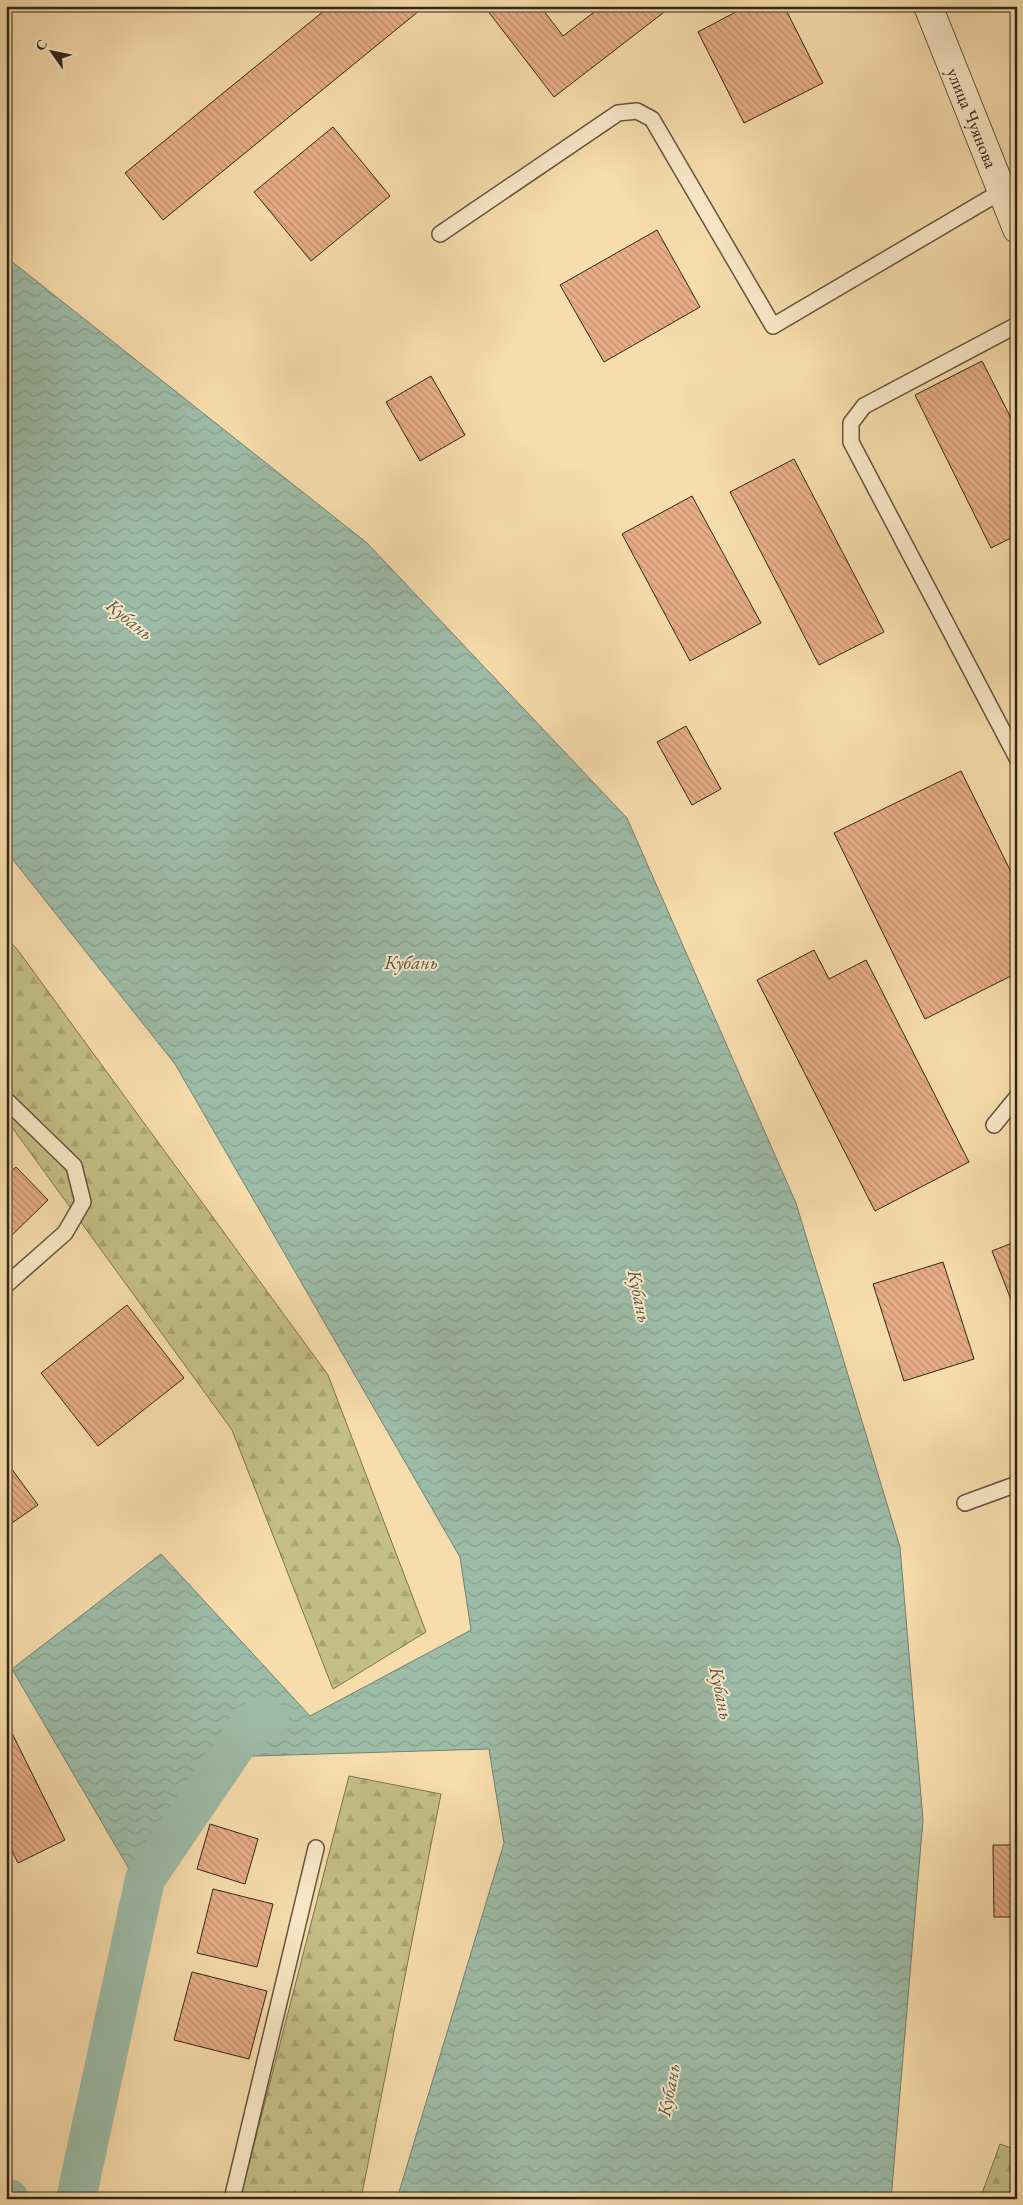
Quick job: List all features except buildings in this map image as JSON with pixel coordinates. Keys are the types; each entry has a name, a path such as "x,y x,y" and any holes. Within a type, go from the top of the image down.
{"street":[{"name":"улица Чуянова","path":"928,6 1017,229"}],"lane":[{"path":"440,234 618,113 637,111 652,119 774,326 1002,192"},
{"path":"1017,325 864,406 851,423 851,442 1017,758"},
{"path":"994,1125 1017,1097"},
{"path":"6,1100 74,1166 83,1202 65,1233 6,1285"},
{"path":"964,1503 1017,1484"},
{"path":"232,2199 316,1848"}],"green space":[{"path":"6,938 17,949 328,1375 426,1632 333,1689 232,1430 6,1119"},
{"path":"349,1776 441,1794 361,2199 240,2199"},
{"path":"1000,2144 1017,2150 1017,2199 980,2199"}],"water":[{"name":"Кубань","path":"6,257 367,543 627,818 796,1203 900,1547 923,1820 891,2199 397,2199 504,1843 489,1749 254,1756 230,1754 145,1879 142,1891 12,1669 161,1554 310,1716 471,1630 460,1557 175,1064 6,851"}],"waterway":[{"path":"76,2199 145,1879 251,1723 269,1721"}]}
